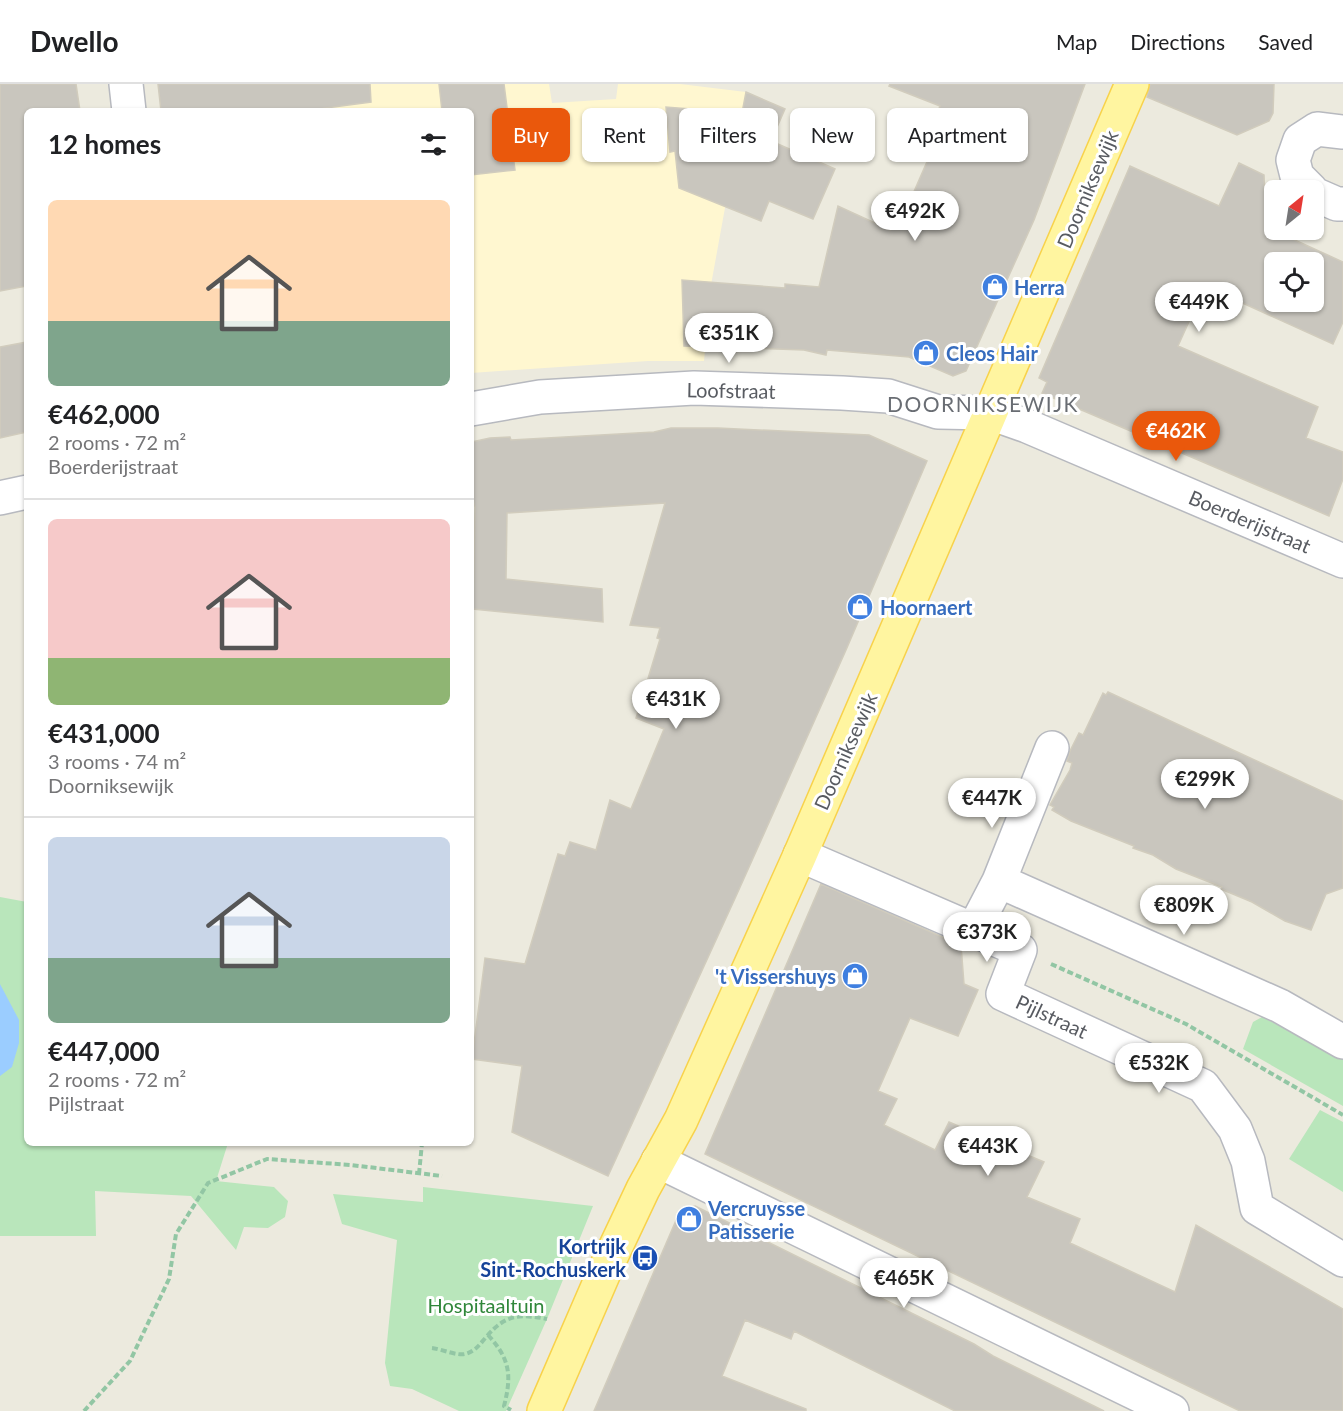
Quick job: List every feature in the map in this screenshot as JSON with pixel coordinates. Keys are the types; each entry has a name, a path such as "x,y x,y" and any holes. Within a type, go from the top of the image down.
{"main road":[{"name":"Doorniksewijk","path":"544,1411 609,1261 658,1161 681,1120 800,855 1132,84"}],"street":[{"path":"126,84 129,108"},
{"path":"1301,180 1297,176 1293,160 1300,140 1317,129 1343,132"},
{"path":"1324,199 1336,204 1343,204"},
{"name":"Loofstraat","path":"474,408 540,397 694,388 888,396 938,412 990,413"},
{"name":"Boerderijstraat","path":"990,413 1027,426 1343,561"},
{"path":"0,498 24,493"},
{"path":"974,929 999,881 1052,748"},
{"path":"800,855 1020,950"},
{"path":"999,881 1280,1006 1343,1042"},
{"name":"Pijlstraat","path":"1020,950 1003,994 1203,1086 1235,1129 1248,1161 1257,1208 1343,1260"},
{"path":"658,1161 1172,1411"}],"path":[{"path":"1020,950 1186,1024 1343,1115"},
{"path":"419,1174 422,1146"},
{"path":"84,1411 130,1361 169,1279 176,1234 208,1183 267,1159 442,1176"},
{"path":"432,1348 462,1355 477,1349 500,1323 511,1317 528,1315 547,1319 578,1332"},
{"path":"488,1335 500,1348 507,1362 509,1377 504,1406"}],"shaded area":[{"path":"268,84 549,84 552,103 616,99 618,84 680,84 746,92 743,108 679,108 679,162 733,162 711,285 704,361 648,361 474,373 474,108 271,108"}],"green space":[{"path":"0,897 24,901 24,1146 227,1146 216,1181 274,1187 288,1201 285,1217 268,1228 244,1227 236,1250 191,1196 95,1191 96,1236 0,1236"},
{"path":"1262,1017 1343,1058 1343,1106 1243,1049 1253,1022"},
{"path":"1320,1110 1343,1122 1343,1192 1289,1159"},
{"name":"Hospitaaltuin","path":"423,1187 593,1206 547,1319 506,1411 459,1411 412,1389 390,1386 385,1363 397,1240 342,1224 333,1194 423,1202"}],"water":[{"path":"0,984 19,1020 19,1043 12,1067 0,1076"}],"building":[{"path":"0,84 76,84 80,108 24,108 24,287 0,291"},
{"path":"158,84 370,84 371,102 326,108 161,108"},
{"path":"439,84 504,84 507,108 492,108 492,162 514,162 515,170 474,175 474,108 442,108"},
{"path":"890,84 1085,84 1034,220 966,371 953,376 909,357 827,350 826,355 804,350 684,346 682,280 785,288 785,284 819,287 838,206 890,230 903,201 909,203 927,162 1028,162 1028,108 939,108 940,106 889,86"},
{"path":"1150,84 1274,84 1273,113 1269,121 1237,135 1147,97"},
{"path":"746,92 785,109 778,125 778,108 743,108"},
{"path":"666,107 679,108 679,162 778,162 778,144 790,149 790,162 819,162 835,169 813,219 769,201 761,221 679,188 675,151 670,152"},
{"path":"1239,163 1264,175 1264,240 1295,240 1321,252 1264,252 1264,312 1324,312 1324,253 1343,262 1343,322 1333,344 1205,286 1178,346 1318,407 1306,438 1343,452 1343,479 1329,516 1042,393 1047,382 1039,378 1130,166 1219,206"},
{"path":"24,343 24,433 0,438 0,347"},
{"path":"671,428 718,428 869,435 927,461 846,650 608,1176 512,1132 522,1066 474,1059 474,1043 485,958 525,964 558,854 565,856 570,842 596,850 610,800 631,809 664,729 636,718 660,639 657,638 660,628 630,625 665,503 507,513 506,579 602,589 603,622 474,609 474,441 490,438 510,437 511,440 654,432"},
{"path":"1108,692 1343,801 1343,888 1326,894 1311,930 1285,921 1252,902 1221,889 1222,887 1176,869 1153,855 1071,821 1052,810 1054,807 1050,805 1070,770 1072,763 1067,761 1070,751 1079,733 1083,735 1103,693 1106,695"},
{"path":"821,884 961,945 964,984 978,990 958,1036 910,1018 878,1091 897,1099 884,1125 935,1150 949,1122 1044,1162 1027,1197 1080,1219 1070,1243 1175,1292 1196,1225 1343,1309 1343,1411 1240,1411 705,1154"},
{"path":"695,1206 1104,1411 955,1411 794,1331 791,1339 745,1320 722,1376 806,1409 806,1411 594,1411 680,1211"}],"place":[{"name":"Herra","path":"995,287"},
{"name":"Cleos Hair","path":"926,353"},
{"name":"Hoornaert","path":"860,607"},
{"name":"'t Vissershuys","path":"855,976"},
{"name":"Vercruysse Patisserie","path":"689,1219"},
{"name":"Kortrijk Sint-Rochuskerk","path":"645,1258"}],"district":[{"name":"DOORNIKSEWIJK","path":"983,403"}]}
